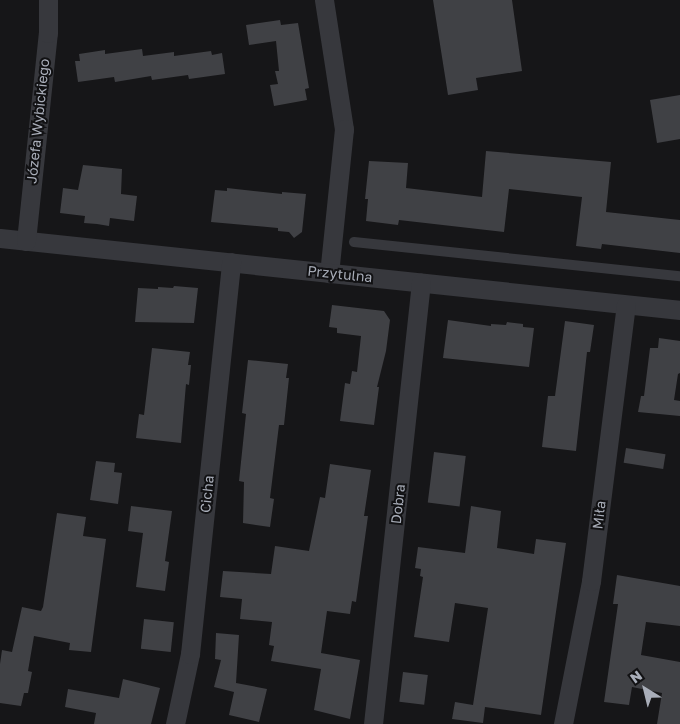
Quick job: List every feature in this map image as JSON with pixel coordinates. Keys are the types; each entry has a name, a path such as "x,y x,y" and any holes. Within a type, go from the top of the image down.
{"street":[{"name":"Józefa Wybickiego","path":"26,241 48,33 48,0"},
{"path":"324,0 344,129 329,273"},
{"name":"Przytulna","path":"0,238 680,310"},
{"name":"Cicha","path":"175,724 190,654 232,262"},
{"name":"Dobra","path":"373,724 421,283"},
{"name":"Miła","path":"563,724 590,581 626,305"}],"lane":[{"path":"354,242 680,276"}],"building":[{"path":"433,0 512,0 522,71 476,78 478,90 448,95"},
{"path":"280,20 281,25 298,23 309,88 305,89 307,100 274,106 270,85 278,84 275,71 279,71 276,41 249,45 246,25"},
{"path":"142,49 143,56 174,52 174,56 211,51 212,55 222,53 225,74 189,79 188,75 152,80 151,76 115,82 114,77 78,82 75,61 80,61 79,54 105,50 105,54"},
{"path":"680,95 680,139 657,143 650,100"},
{"path":"486,151 611,162 606,212 680,220 680,253 602,244 601,249 576,246 582,197 509,189 504,232 399,220 398,225 366,221 368,199 365,199 369,161 408,163 406,188 482,197"},
{"path":"83,165 122,169 121,194 137,196 134,221 110,218 109,226 84,223 85,216 60,213 63,188 78,190"},
{"path":"227,188 282,194 282,192 306,194 302,232 294,238 289,232 278,231 278,228 211,222 215,190 227,191"},
{"path":"174,286 198,288 194,323 135,322 138,288 158,289 158,287 173,288"},
{"path":"332,305 384,311 390,320 386,351 377,387 379,387 374,425 340,421 345,383 350,384 352,371 357,372 361,336 337,333 337,328 329,327"},
{"path":"448,320 491,326 491,324 506,325 507,322 523,324 523,327 534,328 529,367 443,358"},
{"path":"565,321 594,325 590,352 587,352 576,451 542,447 548,396 555,396"},
{"path":"659,338 680,341 680,373 678,374 674,400 680,401 680,416 638,412 641,396 644,396 650,348 658,348"},
{"path":"152,348 190,352 188,365 191,365 189,385 186,384 181,443 136,438 139,414 144,415"},
{"path":"248,360 288,364 286,378 289,378 284,425 279,425 270,498 274,499 270,527 243,523 244,482 239,481 246,414 242,413"},
{"path":"626,448 666,454 663,469 624,463"},
{"path":"434,452 466,456 460,507 428,503"},
{"path":"96,461 115,463 114,472 122,473 118,504 90,500"},
{"path":"330,464 371,470 364,516 368,516 356,602 352,601 350,614 327,611 321,653 360,660 350,719 314,710 321,669 271,661 274,646 269,645 272,622 240,619 242,599 220,597 223,571 271,574 275,546 309,551 320,497 325,498"},
{"path":"131,506 172,511 165,561 169,562 165,591 136,587 143,533 128,531"},
{"path":"471,506 501,511 497,548 534,554 536,539 566,543 541,715 485,707 483,723 452,719 455,702 473,705 488,608 455,603 449,642 414,637 423,577 420,576 421,569 415,568 418,547 465,553"},
{"path":"57,513 86,517 83,536 106,539 91,652 69,650 70,643 34,636 28,671 32,672 28,693 24,693 21,706 0,703 2,650 12,652 22,607 41,611 43,607"},
{"path":"617,575 680,586 680,626 646,622 641,655 680,662 680,724 657,724 662,693 632,687 629,705 604,702 618,604 613,604"},
{"path":"144,619 174,622 171,652 141,649"},
{"path":"216,633 239,635 236,683 267,689 259,722 229,715 234,692 214,687 221,660 215,659"},
{"path":"403,672 428,675 424,705 399,702"},
{"path":"123,679 160,688 151,724 94,724 96,713 65,707 68,689 119,698"}]}
